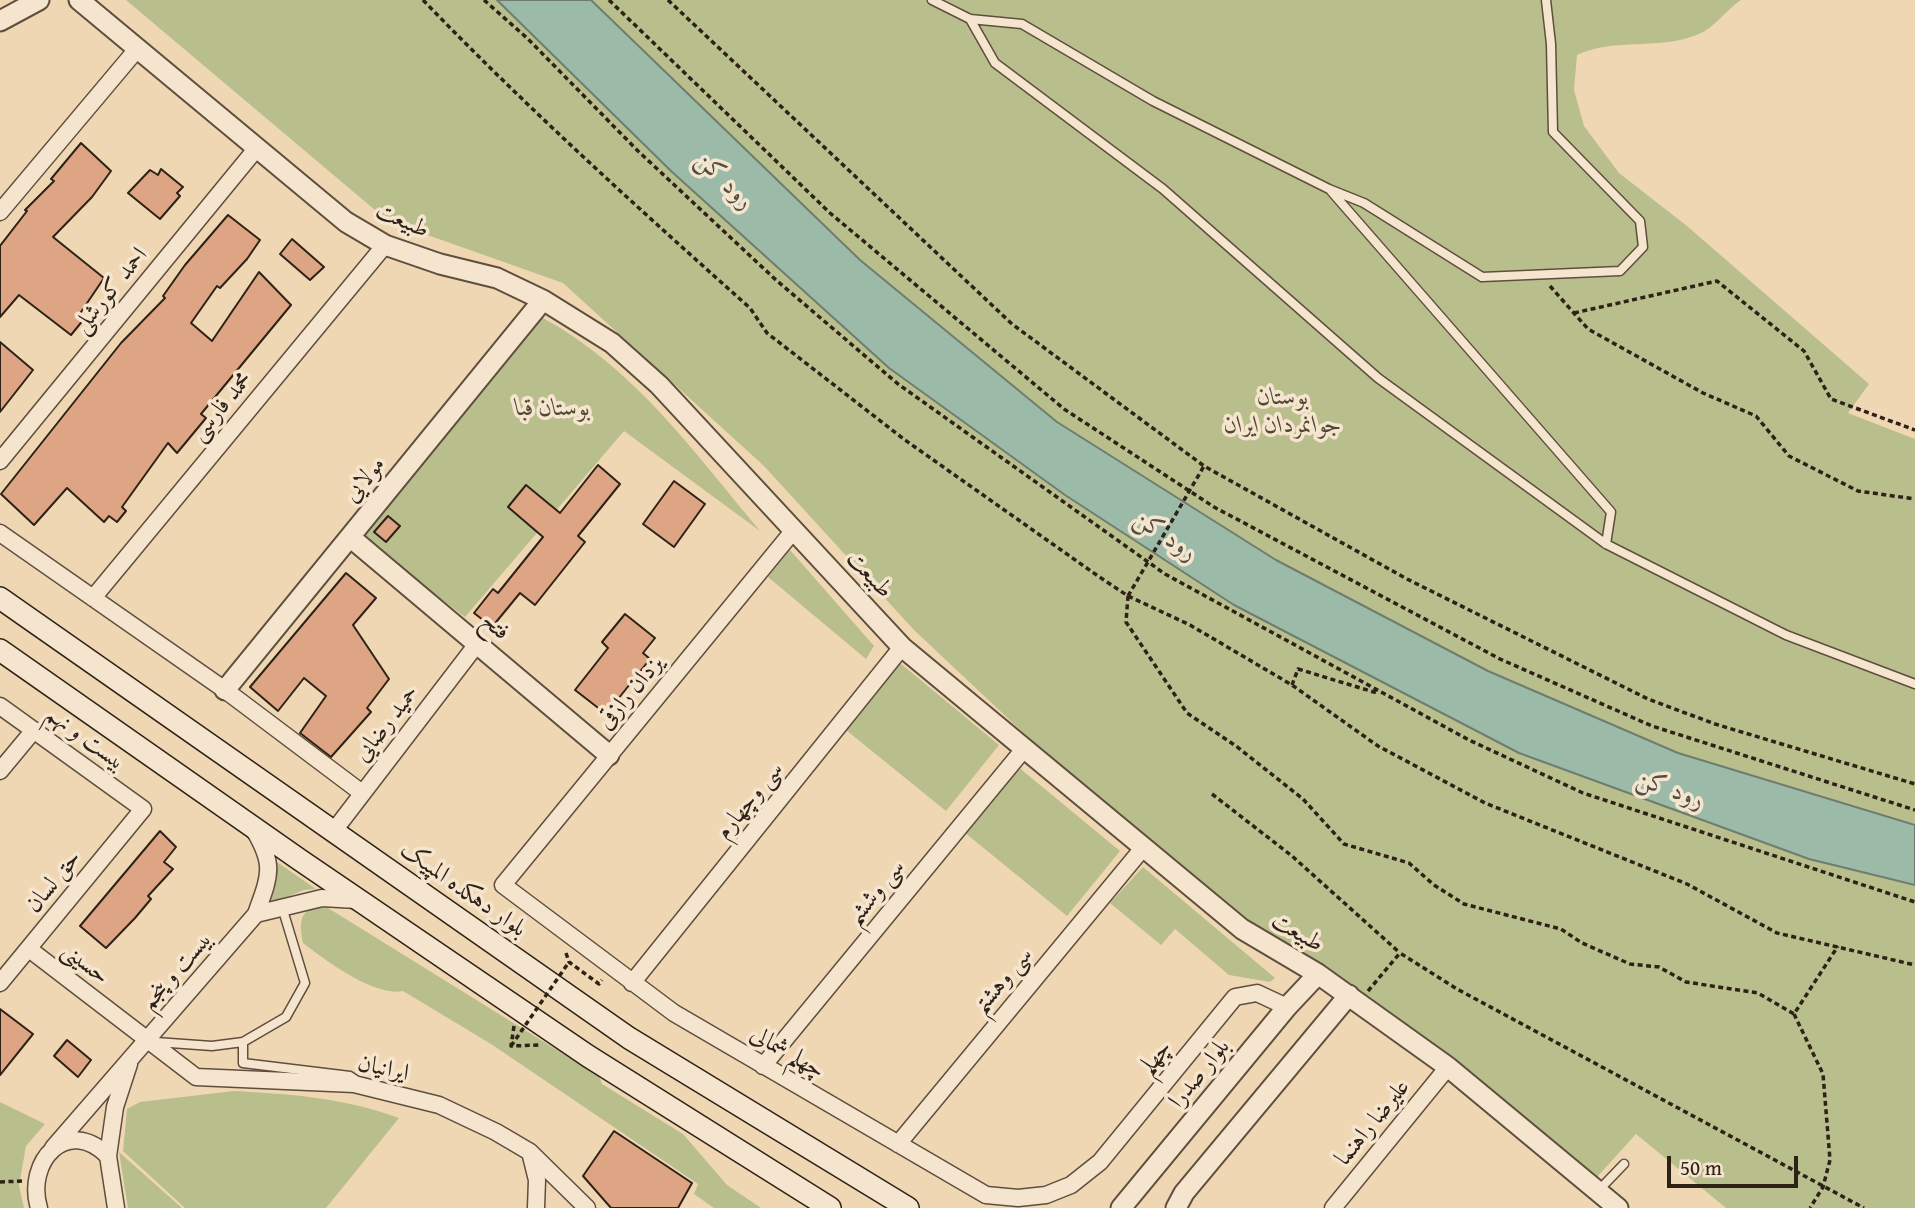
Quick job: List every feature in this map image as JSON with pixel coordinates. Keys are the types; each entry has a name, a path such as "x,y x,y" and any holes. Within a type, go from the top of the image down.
{"main road":[{"name":"بلوار دهکده المپیک","path":"0,598 629,1038 908,1208"},
{"path":"0,650 251,826 588,1056 830,1208"}],"street":[{"path":"0,21 38,0"},
{"name":"طبیعت","path":"79,0 346,222 385,245 440,264 497,278 543,300 612,343 659,386 902,648 1242,929 1318,974 1448,1067 1618,1208"},
{"path":"0,212 138,48"},
{"name":"احمد کورشلی","path":"0,461 256,149"},
{"name":"محمد فارسی","path":"93,598 385,245"},
{"name":"مولایی","path":"225,690 543,300"},
{"name":"یزدان رازقی","path":"503,885 794,530"},
{"path":"0,533 225,690 362,793"},
{"name":"فتح","path":"350,537 609,755"},
{"name":"حمید رضایی","path":"332,832 477,644"},
{"name":"سی وچهارم","path":"632,983 902,648"},
{"name":"بیست و نهم","path":"0,706 143,809"},
{"path":"0,771 33,730"},
{"name":"سی وششم","path":"763,1066 1024,749"},
{"name":"حق لسان","path":"2,977 29,949 143,809"},
{"path":"251,826 268,853 271,872 256,914"},
{"name":"سی وهشتم","path":"898,1144 1143,848"},
{"name":"چهلم شمالی","path":"503,885 674,1013 986,1195 1046,1195 1071,1185"},
{"path":"256,914 322,898 359,900"},
{"name":"بیست و پنجم","path":"35,1180 40,1165 53,1148 256,914"},
{"name":"حسینی","path":"29,949 146,1041"},
{"name":"بلوار صدرا","path":"1121,1208 1287,1007 1318,974"},
{"name":"چهلم","path":"1071,1185 1100,1162 1235,997 1257,993 1287,1007"},
{"path":"1176,1208 1184,1193 1354,999"},
{"name":"ایرانیان","path":"146,1041 185,1071 206,1079 354,1084 439,1105 496,1132 530,1152 587,1208"},
{"name":"بیست و پنجم","path":"116,1208 108,1156 115,1107 131,1058"},
{"name":"علیرضا راهنما","path":"1333,1208 1448,1067"},
{"path":"53,1148 64,1143 82,1141 101,1149 108,1156"},
{"path":"530,1152 537,1180 536,1208"},
{"path":"35,1180 39,1208"}],"lane":[{"path":"932,0 970,19 1022,24 1153,101 1329,189 1364,203 1482,277 1620,271 1643,247 1640,221 1553,132 1551,44 1546,0"},
{"path":"970,19 995,63 1163,189 1378,378 1606,544 1786,635 1915,684"},
{"path":"1329,189 1611,512 1606,544"},
{"path":"146,1041 212,1046 243,1042 286,1017 306,983 282,907"},
{"path":"243,1042 243,1063 350,1076 367,1088"},
{"path":"1598,1191 1625,1164"}],"path":[{"path":"423,0 497,77 750,308 767,333 905,440 1128,596 1190,625 1292,685 1377,746 1485,803 1687,884 1777,933 1915,965"},
{"path":"484,0 527,38 638,152 776,280 898,384 1165,574 1469,740 1583,793 1915,902"},
{"path":"609,0 830,213 1064,409 1214,507 1500,659 1651,726 1915,810"},
{"path":"668,0 1012,324 1204,466 1407,579 1648,699 1715,724 1915,784"},
{"path":"1539,275 1588,329 1703,393 1756,416 1789,456 1858,491 1915,499"},
{"path":"1574,313 1717,281 1804,351 1831,399 1915,430"},
{"path":"1204,466 1128,596 1126,622 1187,713 1236,746 1303,799 1344,844 1409,863 1434,885 1464,904 1561,929 1606,954 1630,964 1659,967 1686,982 1759,993 1794,1014 1823,1074 1830,1160 1823,1187 1810,1208"},
{"path":"1292,685 1298,669 1384,695"},
{"path":"1212,794 1292,856 1400,953 1457,989 1864,1208"},
{"path":"1794,1014 1838,946"},
{"path":"1354,999 1400,953"},
{"path":"511,1046 569,962 599,984"},
{"path":"0,1182 35,1180"}],"green space":[{"name":"بوستان جوانمردان ایران","path":"126,0 1741,0 1699,34 1669,42 1607,47 1577,55 1574,90 1584,126 1619,173 1687,226 1869,384 1848,413 1915,439 1915,1208 1726,1208 1636,1134 1597,1177 1450,1064 1283,948 1032,741 914,630 764,466 563,283 388,221"},
{"name":"بوستان قبا","path":"541,317 574,337 633,385 686,441 760,531 624,431 465,617 361,538"},
{"path":"790,550 874,646 866,659 768,577"},
{"path":"900,663 999,745 946,811 846,730"},
{"path":"1017,766 1120,851 1067,916 964,832"},
{"path":"274,860 316,889 304,890 267,905 272,892"},
{"path":"1143,867 1275,978 1270,982 1229,975 1175,929 1161,945 1110,903"},
{"path":"313,906 328,908 599,1076 602,1084 683,1134 727,1185 761,1208 714,1208 694,1194 698,1184 491,1044 403,991 379,989 324,959 303,943 301,922"},
{"path":"234,1091 338,1101 399,1118 326,1208 185,1208 123,1151 127,1109 140,1102"},
{"path":"0,1102 45,1124 26,1146 19,1186 24,1208 0,1208"},
{"path":"119,1152 182,1208 128,1208"}],"water":[{"name":"رود کن","path":"497,0 591,0 860,260 1057,422 1276,560 1488,671 1678,753 1915,825 1915,885 1809,859 1519,753 1234,605 1065,495 889,368 671,171"}],"building":[{"path":"81,143 111,171 92,197 53,237 104,278 79,315 84,319 71,335 19,295 0,317 0,246 27,211 25,210 54,181 51,179"},
{"path":"161,169 183,187 177,193 180,196 160,219 128,193 150,170 158,175"},
{"path":"228,215 260,240 247,259 220,288 217,286 191,323 212,341 259,272 291,305 201,414 206,418 177,453 168,443 122,507 126,511 117,522 109,516 104,522 67,488 34,525 1,494 121,343 165,298 163,296 185,265"},
{"path":"292,239 324,267 310,280 280,254"},
{"path":"0,342 33,370 0,412"},
{"path":"598,465 620,484 578,536 585,542 535,605 520,593 492,627 474,613 493,589 498,593 543,537 508,507 526,485 560,513"},
{"path":"674,481 705,504 674,547 643,524"},
{"path":"388,516 400,526 386,542 374,532"},
{"path":"346,573 376,598 353,625 389,679 367,708 371,712 331,757 300,733 326,696 304,678 278,711 250,687"},
{"path":"625,614 655,638 643,653 650,659 606,714 575,690 608,648 602,642"},
{"path":"160,831 176,847 164,862 173,869 148,896 151,899 135,918 106,948 80,926"},
{"path":"0,1009 33,1034 0,1075"},
{"path":"67,1040 91,1060 78,1077 54,1056"},
{"path":"614,1131 692,1183 678,1208 611,1208 583,1176"}]}
